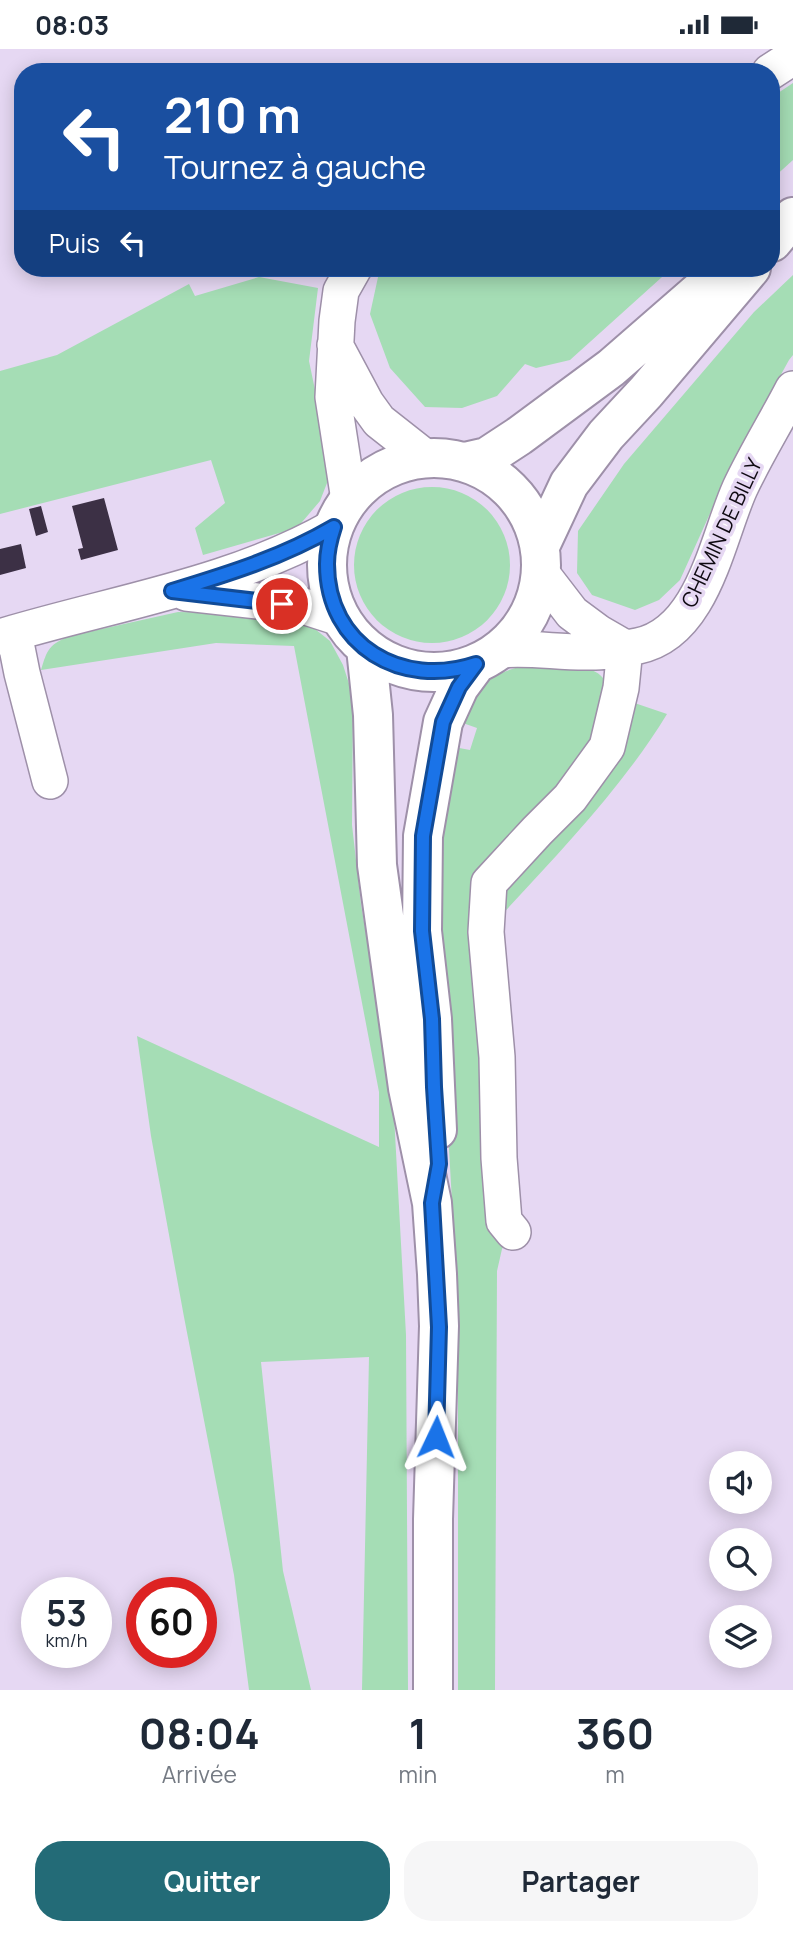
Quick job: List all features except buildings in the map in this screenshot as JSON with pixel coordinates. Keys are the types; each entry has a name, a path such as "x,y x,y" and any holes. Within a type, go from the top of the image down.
{"main road":[{"path":"780,232 793,217"},
{"path":"465,462 487,457 519,436 611,368 716,277"},
{"path":"432,1203 439,1164 432,1019 422,931 423,836 443,722 459,687 488,657 513,639 531,611 541,560 569,485 606,435 743,277"},
{"path":"488,657 460,669 443,672 419,671 394,665 366,648 340,618 328,582 329,545 342,514 361,487 383,471 408,461 426,458 465,462 487,471 506,485 522,502 533,523 541,560"},
{"path":"366,648 373,715 377,865 408,1088 432,1203 439,1327 433,1520 433,1690"}],"street":[{"path":"50,781 22,673 7,635 172,591 262,562 306,543 342,514 333,397 341,291 349,277"},
{"path":"335,345 366,403 379,421 426,458"},
{"name":"CHEMIN DE BILLY","path":"488,657 523,648 591,653 639,646 654,641 674,628 691,609 740,488 793,389"},
{"path":"513,1232 503,1221 497,1057 486,932 489,883 570,798 607,747 621,688 625,648 572,613 541,560"},
{"path":"172,591 303,606 340,618"}],"green space":[{"path":"793,83 793,160 780,172 780,92"},
{"path":"793,275 793,355 735,458 680,580 659,600 635,610 592,595 577,573 578,531 624,464 754,312"},
{"path":"259,277 318,288 309,361 329,457 327,483 320,501 297,528 203,555 195,528 225,503 211,460 0,514 0,371 57,355 189,284 195,296"},
{"path":"378,277 662,277 570,360 536,368 525,364 497,396 462,408 425,407 390,368 370,314"},
{"path":"432,487 462,493 487,510 504,535 510,565 504,595 487,620 462,637 432,643 402,637 377,620 360,595 354,565 360,535 377,510 402,493"},
{"path":"178,612 231,613 310,625 330,641 343,665 353,696 352,825 361,904 393,1097 406,1335 408,1690 362,1690 369,1357 261,1362 283,1571 311,1690 249,1690 234,1575 151,1136 137,1036 379,1147 379,1092 294,646 216,643 41,670 50,649 70,636"},
{"path":"532,664 570,665 590,669 604,680 608,694 667,714 605,800 486,932 513,1232 502,1249 497,1271 495,1690 458,1690 458,1306 435,905 439,831 454,747 470,750 477,728 460,722 469,702 492,678"}],"route":[{"path":"282,604 172,591 262,562 306,543 334,527 327,563 328,582 340,618 356,639 380,658 410,670 443,672 476,664 459,687 443,722 423,836 422,931 432,1019 439,1164 432,1203 439,1327 436,1437"}]}
